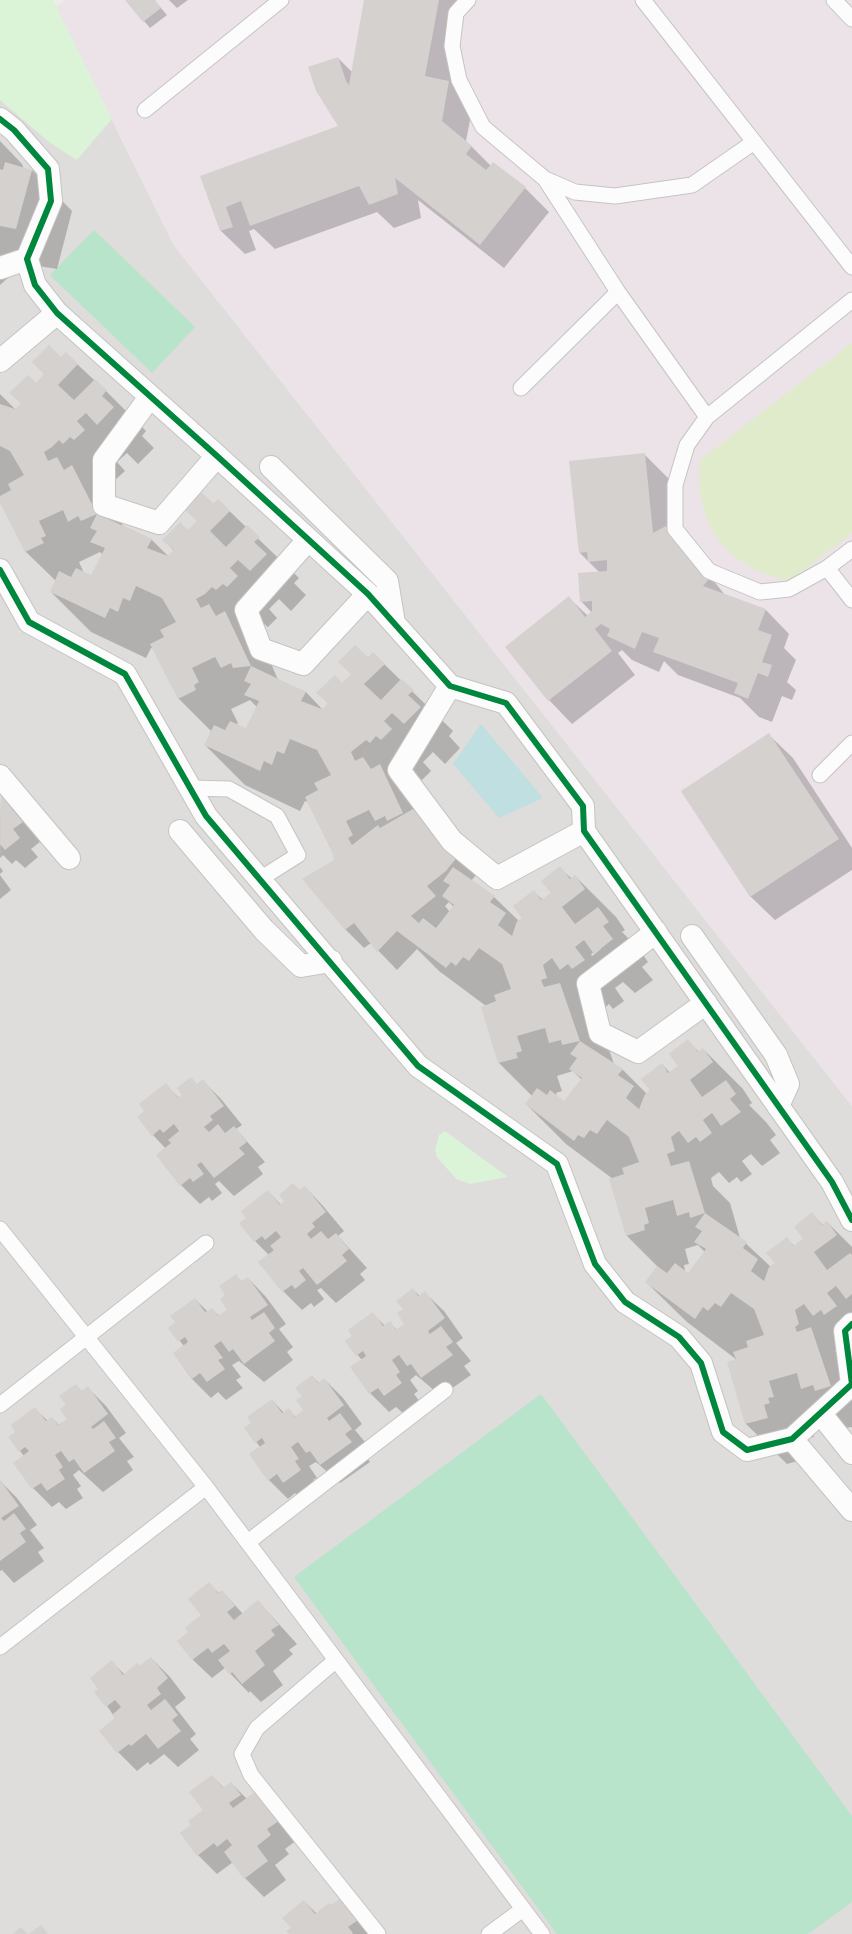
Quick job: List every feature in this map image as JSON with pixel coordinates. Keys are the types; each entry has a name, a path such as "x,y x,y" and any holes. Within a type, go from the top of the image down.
{"street":[{"path":"0,119 14,130 48,169 51,201 27,259 35,285 57,313 368,594 450,686 506,703 584,806 584,831 832,1182 852,1220"},
{"path":"0,268 27,259"},
{"path":"0,361 57,313"},
{"path":"150,396 104,460 104,505 159,523 217,456"},
{"path":"271,467 387,581 394,623"},
{"path":"308,540 246,610 261,649 303,664 368,594"},
{"path":"0,570 29,622 125,674 206,816 332,961 418,1066 556,1164 595,1264 625,1302 679,1338 701,1363 723,1432 747,1450 792,1439 852,1384 845,1331 852,1324"},
{"path":"450,686 399,770 452,841 497,878 584,831"},
{"path":"0,776 69,858"},
{"path":"180,831 264,930 301,966 332,961"},
{"path":"656,932 588,984 600,1033 638,1052 706,1003"},
{"path":"692,936 776,1055 788,1084 778,1106"},
{"path":"821,1414 852,1453"},
{"path":"792,1439 852,1510"}],"lane":[{"path":"144,110 281,0"},
{"path":"468,0 456,13 452,46 459,80 483,127 545,179 575,192 616,196 692,185 754,142"},
{"path":"643,0 852,267"},
{"path":"834,0 852,19"},
{"path":"545,179 618,292 707,417"},
{"path":"522,388 618,292"},
{"path":"852,300 707,417 687,444 675,485 675,529 709,571 760,592 789,589 827,568 852,549"},
{"path":"827,568 852,600"},
{"path":"820,775 852,744"},
{"path":"190,788 229,789 277,816 298,855 260,879"},
{"path":"0,1229 206,1487 542,1934"},
{"path":"0,1405 206,1243"},
{"path":"248,1542 444,1390"},
{"path":"0,1647 206,1487"},
{"path":"336,1660 257,1728 242,1754 251,1776 378,1934"},
{"path":"489,1934 523,1909"}],"shaded area":[{"path":"0,0 53,0 173,244 852,1106 852,1934 0,1934"},
{"path":"65,0 852,0 852,1106 173,244 56,6"}],"green space":[{"path":"0,0 53,0 112,119 77,160 50,143 0,100"},
{"path":"94,230 195,327 152,373 50,275"},
{"path":"852,343 852,533 790,581 768,575 748,566 732,554 719,540 709,523 703,504 700,483 700,460"},
{"path":"445,1131 508,1177 470,1184 456,1179 437,1157 435,1150 439,1135"},
{"path":"541,1394 852,1816 852,1902 808,1934 557,1934 294,1577"}],"water":[{"path":"481,724 543,798 499,818 453,764"}],"building":[{"path":"125,0 155,0 161,8 143,22"},
{"path":"364,0 439,0 425,76 449,81 442,121 472,146 466,154 486,170 493,162 526,187 480,245 395,178 398,194 369,205 359,186 250,226 241,201 226,207 233,227 220,231 200,176 338,126 316,91 308,67 338,57 346,81 349,85"},
{"path":"5,162 32,170 16,229 0,226 0,169 3,170"},
{"path":"49,345 61,357 66,352 78,364 58,385 74,400 95,379 107,390 102,396 114,407 97,425 86,413 77,421 85,430 74,440 70,437 63,444 59,440 44,452 48,461 57,457 64,470 72,465 97,514 81,521 78,516 68,522 63,510 39,521 46,536 41,538 44,543 25,552 0,502 0,496 11,490 8,484 24,475 10,451 0,446 0,404 15,409 21,403 9,393 28,375 36,383 44,374 32,362"},
{"path":"645,453 653,533 666,526 709,579 703,586 766,609 758,630 772,635 762,662 772,665 768,677 758,673 748,699 734,693 738,683 653,652 659,638 642,632 635,649 607,636 610,629 601,624 595,629 612,651 548,701 505,647 569,596 585,617 592,611 592,601 580,602 578,573 607,571 607,560 588,562 587,552 579,553 569,461"},
{"path":"201,492 214,504 218,499 230,511 210,531 226,547 247,525 260,537 254,542 267,554 250,571 238,560 230,568 238,576 227,587 223,584 216,590 212,587 205,594 196,599 201,608 209,604 216,616 225,611 251,666 233,668 231,663 221,668 215,657 192,668 199,682 194,685 196,690 178,699 150,644 164,637 160,630 176,622 162,598 136,586 130,601 123,598 118,612 110,608 105,618 50,592 59,571 71,577 76,568 91,575 105,548 90,542 97,531 90,528 97,514 152,539 147,548 168,556 174,550 162,540 180,522 188,530 197,521 184,509"},
{"path":"355,645 368,657 373,652 385,664 364,684 381,700 401,679 414,690 408,695 421,707 404,724 392,713 384,721 392,729 381,740 376,736 370,743 366,740 351,752 355,761 363,757 371,769 380,764 403,813 387,821 385,816 375,821 369,810 346,821 353,835 348,838 352,845 378,825 380,828 413,809 458,856 446,871 427,886 436,896 411,916 419,923 423,918 436,928 454,905 442,896 450,885 443,881 453,867 495,896 490,902 506,913 498,925 512,936 517,921 522,918 513,906 534,890 541,900 551,893 541,881 560,866 570,879 575,875 585,889 562,907 575,924 598,907 609,922 603,926 613,939 594,954 584,940 575,947 585,960 572,969 568,964 560,970 552,958 543,965 547,978 541,980 544,987 560,983 580,1041 562,1045 561,1040 549,1043 545,1028 517,1036 522,1051 516,1053 518,1058 498,1063 481,1007 496,1001 494,995 511,989 502,964 479,948 469,961 463,957 456,966 451,962 446,968 397,931 377,952 354,923 345,930 302,879 334,860 332,852 305,797 318,790 314,783 331,775 317,750 290,739 284,754 277,751 272,765 264,761 260,771 204,745 214,725 225,730 230,721 246,728 259,701 244,695 251,684 244,681 251,666 306,692 301,701 322,709 328,703 316,693 335,675 342,683 351,674 338,662"},
{"path":"769,733 839,839 750,897 681,791"},
{"path":"1,796 23,822 13,829 20,838 5,850 0,844"},
{"path":"688,1039 698,1052 703,1048 713,1062 690,1080 702,1097 726,1080 736,1094 730,1099 741,1112 721,1126 712,1113 703,1120 712,1133 700,1142 696,1137 688,1143 679,1131 671,1137 675,1151 667,1154 671,1166 689,1161 705,1213 690,1218 689,1212 677,1216 673,1200 645,1208 649,1223 644,1225 645,1230 626,1236 609,1179 624,1174 622,1168 639,1162 629,1137 607,1120 597,1134 590,1130 584,1138 578,1135 574,1141 525,1104 537,1088 547,1095 550,1090 564,1101 582,1078 569,1069 577,1058 570,1054 580,1041 623,1069 618,1075 634,1086 626,1098 639,1109 645,1094 650,1090 641,1079 662,1063 668,1073 678,1066 669,1054"},
{"path":"191,1077 197,1084 203,1079 224,1106 210,1116 213,1120 204,1127 209,1132 218,1124 225,1133 234,1126 247,1142 239,1148 245,1154 214,1178 201,1162 197,1165 204,1174 193,1182 190,1178 180,1186 156,1155 171,1143 168,1140 179,1131 174,1124 163,1133 160,1129 152,1136 137,1117 144,1111 139,1104 166,1083 178,1098 182,1095 177,1088"},
{"path":"293,1183 299,1190 305,1186 326,1212 312,1223 315,1227 307,1234 311,1239 321,1231 328,1239 336,1233 349,1249 342,1255 347,1261 317,1285 303,1268 299,1271 306,1280 295,1289 292,1285 282,1292 258,1262 274,1250 270,1246 281,1237 276,1231 265,1240 262,1236 254,1242 239,1223 246,1218 241,1211 268,1190 280,1205 284,1201 279,1195"},
{"path":"812,1212 822,1225 827,1221 837,1235 814,1252 827,1270 850,1253 852,1255 852,1294 846,1299 836,1286 827,1293 837,1306 824,1315 821,1310 813,1316 804,1304 795,1310 799,1324 795,1327 797,1332 811,1327 831,1386 815,1391 813,1385 801,1389 797,1373 769,1381 774,1397 768,1398 770,1403 764,1405 768,1418 745,1424 727,1362 736,1359 733,1352 748,1347 746,1341 764,1335 754,1309 731,1293 721,1307 715,1303 708,1311 703,1307 695,1319 645,1282 657,1266 667,1273 675,1263 688,1273 706,1249 694,1242 702,1231 695,1227 705,1213 747,1242 743,1248 758,1259 751,1271 764,1281 769,1267 775,1263 766,1253 787,1237 793,1246 803,1239 794,1227"},
{"path":"236,1274 241,1281 248,1277 268,1305 250,1317 252,1320 264,1312 275,1328 269,1333 275,1341 244,1364 233,1349 229,1352 221,1341 214,1346 223,1358 218,1360 225,1369 207,1382 200,1373 192,1379 173,1353 188,1342 185,1337 178,1342 168,1328 175,1322 170,1316 195,1298 205,1312 212,1308 218,1316 227,1310 220,1299 225,1295 219,1286"},
{"path":"413,1288 418,1296 425,1291 445,1318 428,1331 430,1334 441,1326 453,1342 446,1347 453,1355 421,1378 411,1364 407,1366 399,1355 392,1360 400,1372 396,1375 402,1383 384,1396 378,1388 369,1394 350,1367 366,1356 363,1351 356,1356 345,1341 352,1336 348,1330 373,1312 383,1326 390,1321 396,1330 404,1324 397,1313 403,1309 396,1301"},
{"path":"312,1375 318,1383 324,1378 344,1405 327,1418 329,1421 340,1413 352,1429 345,1434 352,1442 320,1465 310,1451 306,1453 298,1442 291,1447 299,1459 295,1461 301,1470 283,1483 277,1474 268,1481 249,1454 265,1443 262,1438 255,1443 244,1428 251,1423 247,1417 272,1399 282,1413 289,1408 295,1417 303,1410 296,1400 302,1396 295,1388"},
{"path":"76,1384 81,1391 88,1386 108,1414 91,1427 93,1429 104,1421 116,1438 109,1442 115,1451 84,1473 74,1459 69,1462 61,1451 55,1455 63,1467 59,1470 65,1479 47,1491 41,1483 32,1489 13,1463 29,1451 25,1447 19,1452 8,1437 15,1432 11,1425 35,1407 46,1421 52,1417 58,1425 67,1419 60,1409 66,1405 59,1396"},
{"path":"0,1480 19,1506 1,1518 4,1521 14,1513 26,1529 20,1533 26,1542 0,1561"},
{"path":"209,1582 218,1593 222,1590 235,1606 227,1612 234,1620 258,1600 279,1625 271,1630 275,1635 255,1651 265,1665 242,1684 232,1672 230,1675 218,1660 230,1651 224,1644 212,1653 208,1648 192,1660 177,1641 188,1632 185,1628 201,1615 188,1599"},
{"path":"151,1657 168,1678 157,1688 161,1694 147,1705 151,1710 165,1699 178,1715 172,1720 181,1731 158,1749 146,1734 131,1746 129,1744 117,1753 99,1731 115,1718 112,1715 121,1707 115,1700 106,1707 94,1692 98,1689 90,1678 112,1660 123,1675 137,1663 139,1666"},
{"path":"212,1775 223,1788 231,1782 241,1795 229,1803 233,1808 256,1791 279,1821 267,1829 271,1835 257,1846 268,1861 244,1879 224,1852 232,1845 227,1839 217,1847 214,1843 197,1856 180,1833 191,1825 188,1821 203,1810 189,1792"},
{"path":"343,1896 361,1918 348,1927 353,1933 352,1934 289,1934 286,1931 291,1928 282,1918 304,1900 315,1914 329,1903 331,1905"},
{"path":"41,1925 48,1934 29,1934"},
{"path":"21,1927 27,1934 13,1934"}],"cycle path":[{"path":"0,119 14,130 48,169 51,201 27,259 35,285 57,313 368,594 450,686 506,703 583,806 584,831 832,1182 852,1220"},
{"path":"0,570 29,622 125,674 206,816 418,1066 557,1164 595,1264 625,1302 679,1337 701,1363 723,1432 747,1450 792,1439 852,1384 845,1331 852,1324"}]}
